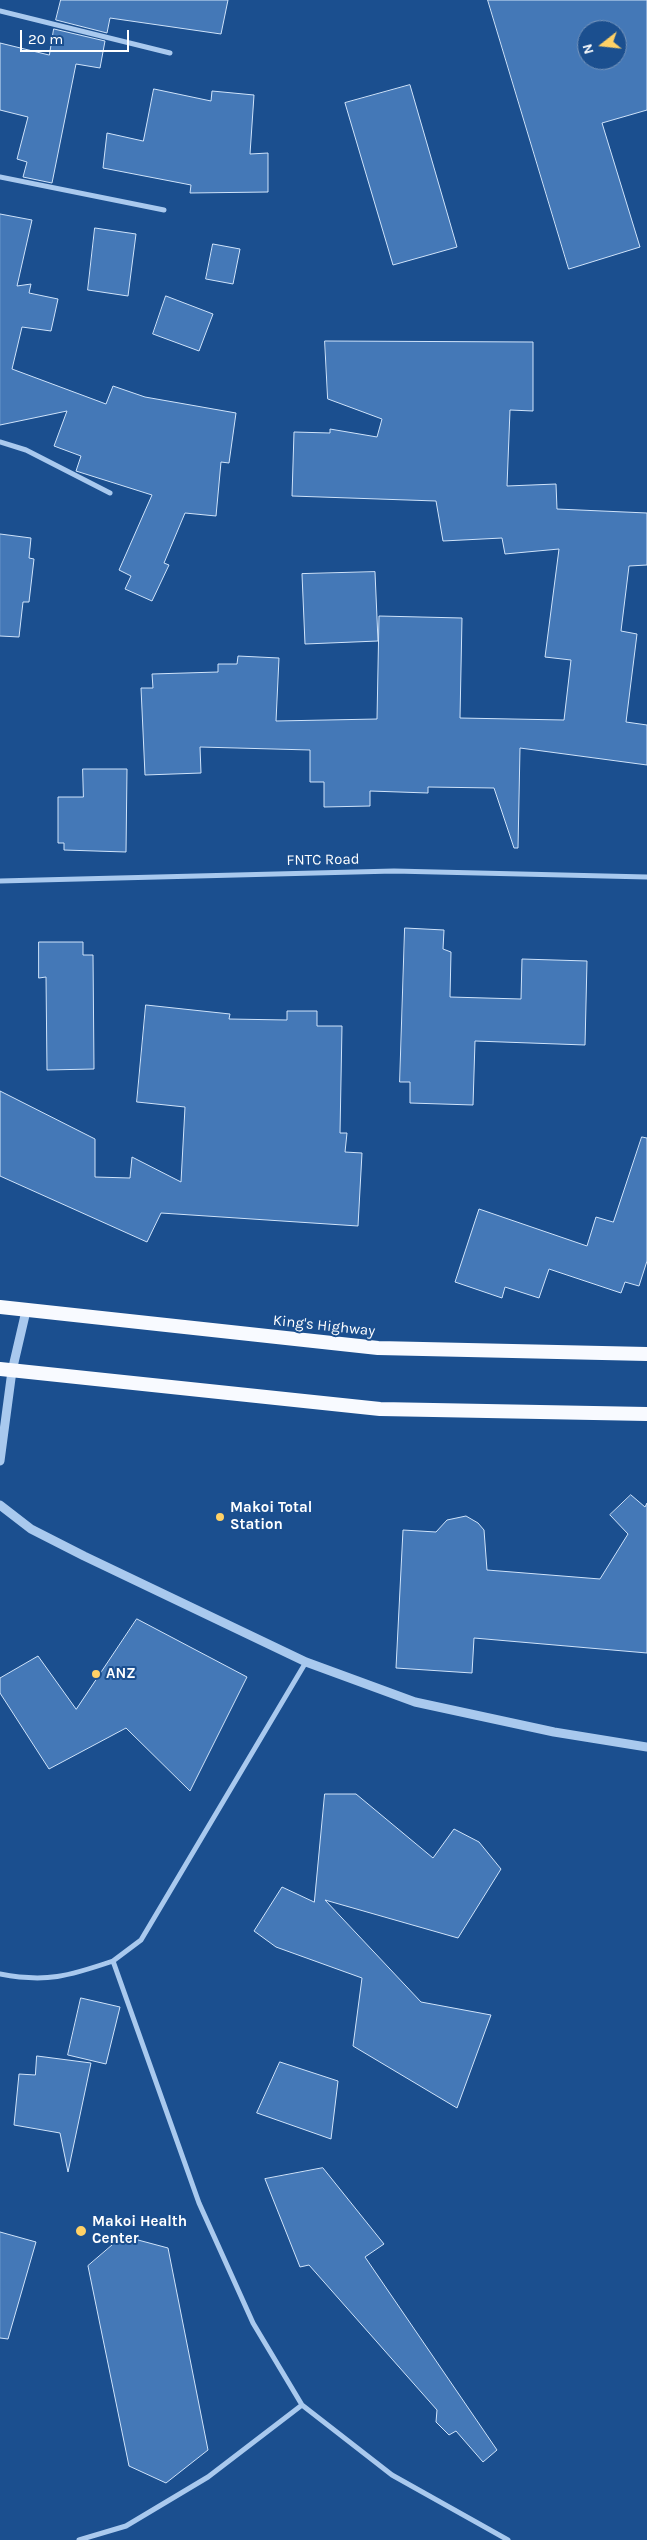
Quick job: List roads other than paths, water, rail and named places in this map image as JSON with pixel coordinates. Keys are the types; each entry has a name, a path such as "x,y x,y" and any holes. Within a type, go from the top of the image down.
{"highway":[{"name":"King's Highway","path":"0,1307 378,1348 647,1354"},
{"path":"6,1370 380,1409 647,1414"}],"street":[{"path":"0,11 170,53"},
{"path":"0,178 164,210"},
{"path":"0,442 26,450 110,493"},
{"name":"FNTC Road","path":"0,881 394,870 647,876"},
{"path":"0,1461 6,1370 26,1311"},
{"path":"0,1505 31,1529 306,1662 415,1702 554,1732 647,1747"},
{"path":"0,1974 30,1980 73,1975 113,1961 141,1940 306,1662"},
{"path":"113,1961 199,2204 253,2323 302,2405 392,2475 508,2540"},
{"path":"79,2540 126,2526 208,2477 302,2405"}],"place":[{"name":"Makoi Total Station","path":"220,1517"},
{"name":"ANZ","path":"96,1674"},
{"name":"Makoi Health Center","path":"81,2231"}]}
